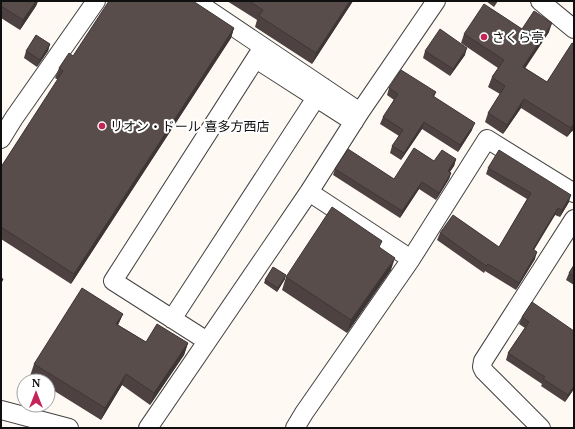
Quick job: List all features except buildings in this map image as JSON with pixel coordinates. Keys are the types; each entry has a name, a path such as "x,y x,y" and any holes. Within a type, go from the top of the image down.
{"street":[{"path":"1,139 8,116 96,1"},
{"path":"195,1 259,53 357,117"},
{"path":"148,428 206,340 309,192 357,117 436,1"},
{"path":"540,1 574,29"},
{"path":"206,340 113,281 259,53"},
{"path":"172,319 319,93"},
{"path":"295,428 411,259 487,139 574,193"},
{"path":"309,192 411,259"},
{"path":"541,428 484,371 483,361 485,355 574,220"},
{"path":"1,410 69,428"}],"place":[{"name":"さくら亭","path":"484,37"},
{"name":"リオン・ドール 喜多方西店","path":"102,126"}]}
